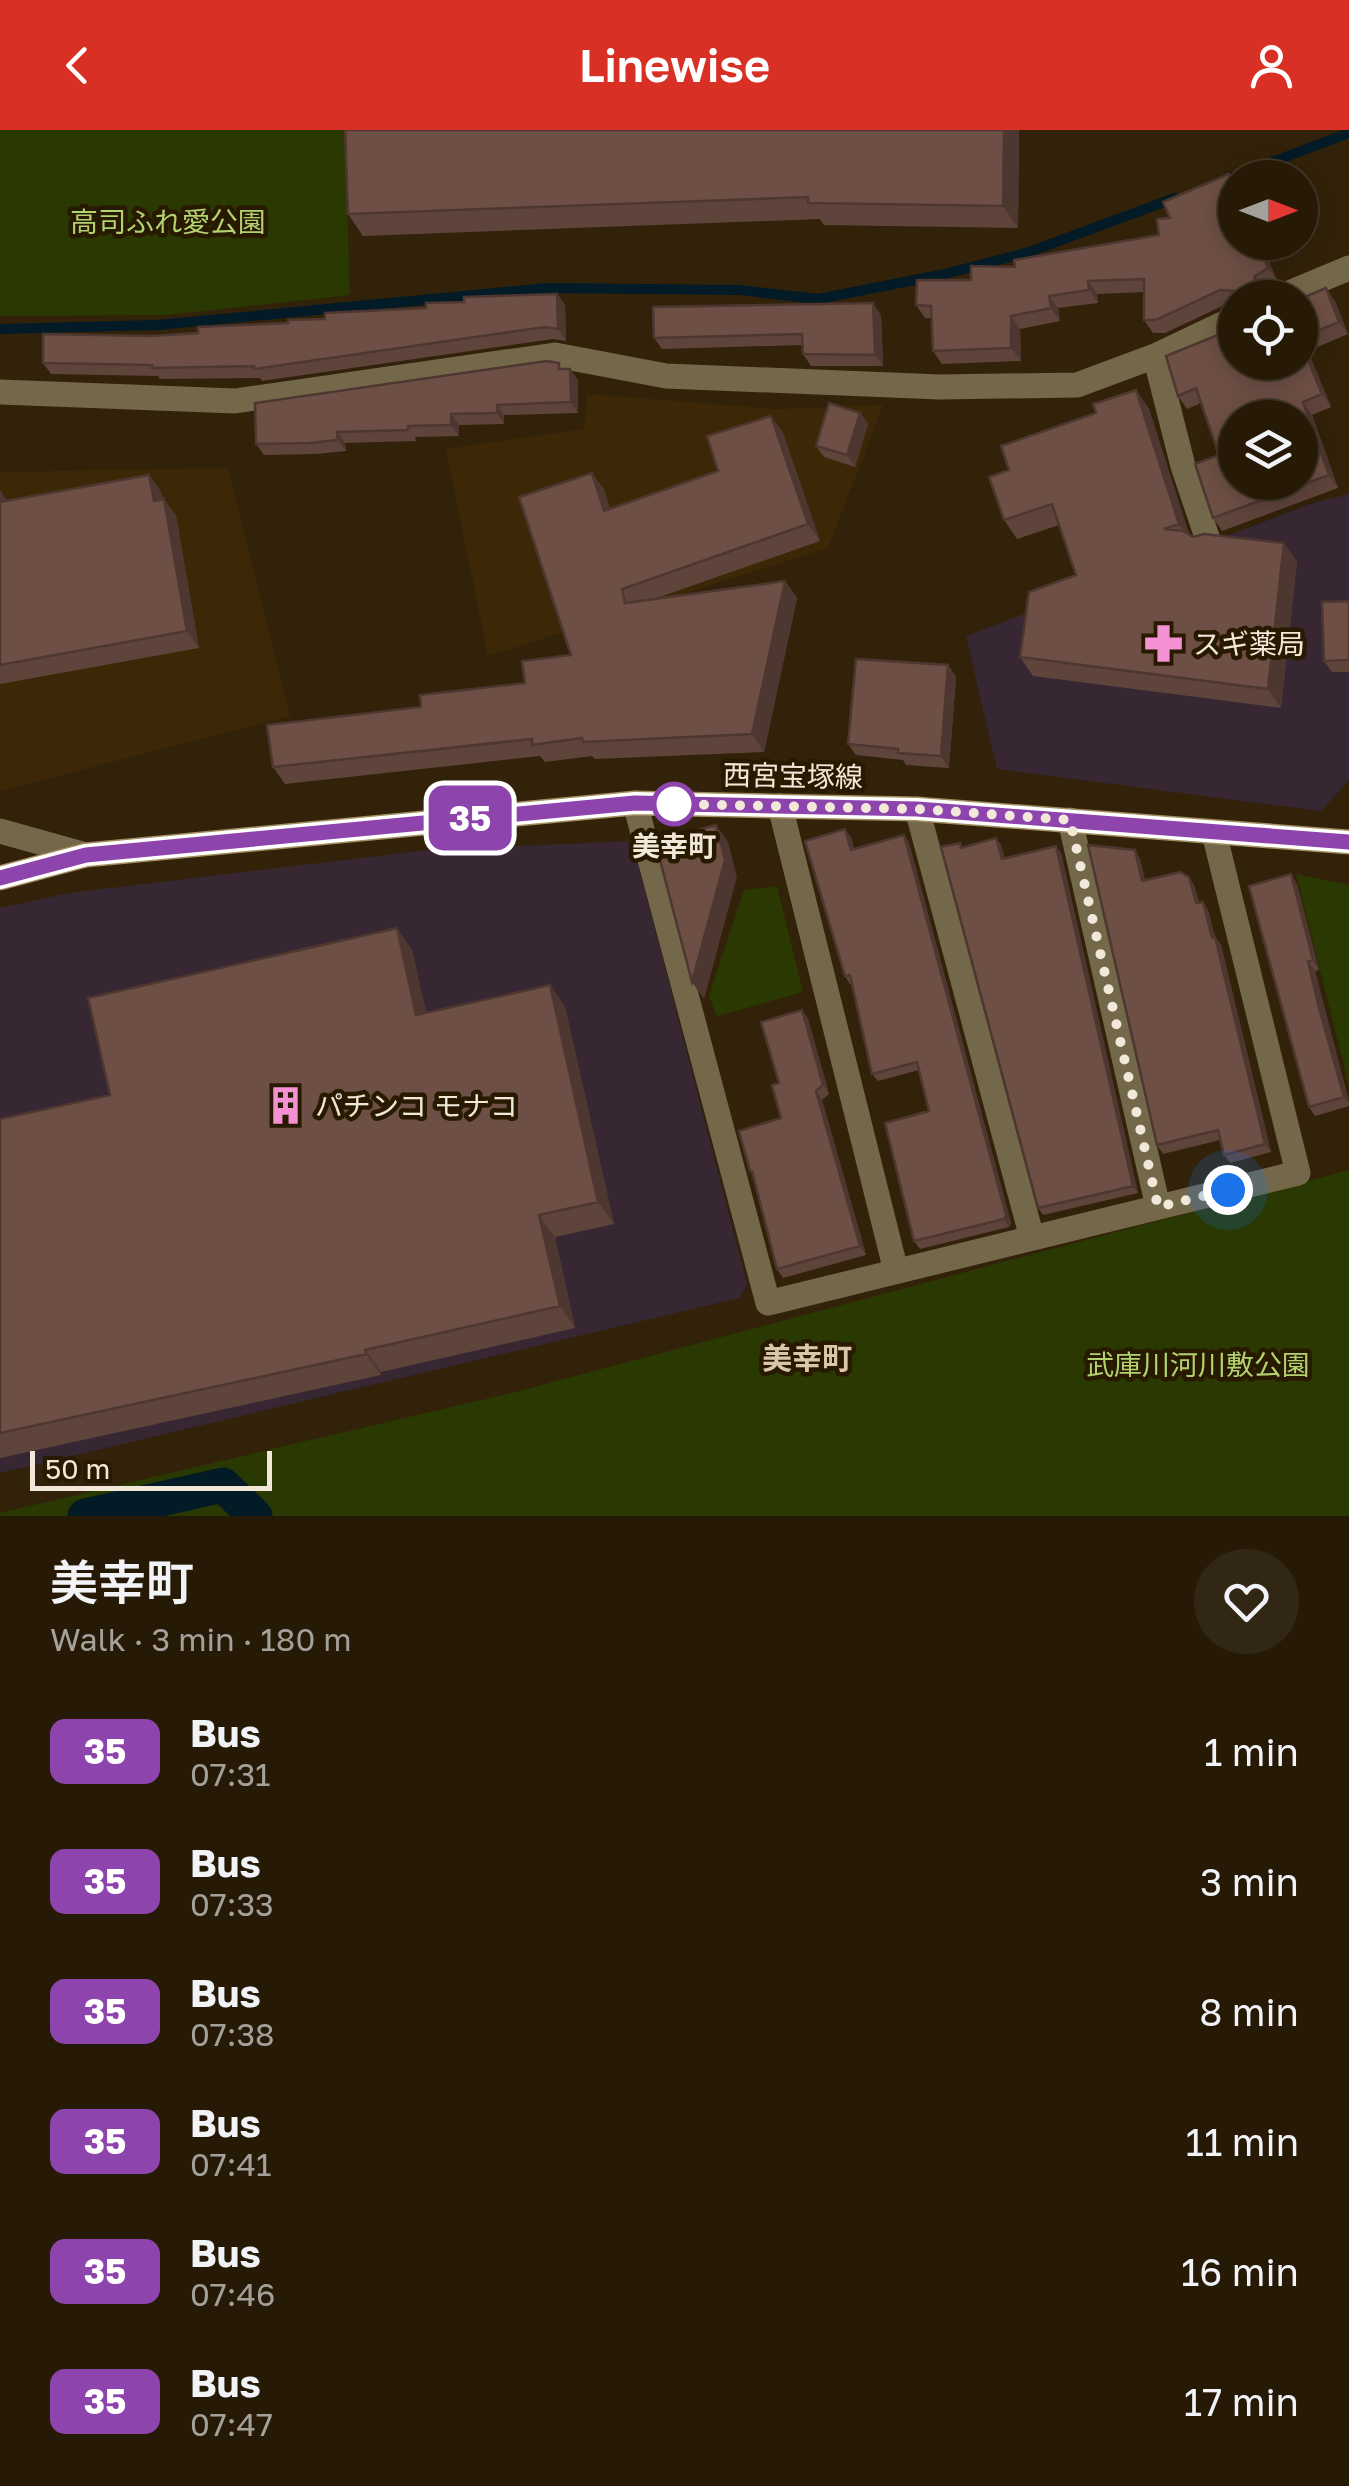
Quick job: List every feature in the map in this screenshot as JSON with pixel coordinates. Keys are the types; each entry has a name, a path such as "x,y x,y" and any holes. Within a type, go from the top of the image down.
{"main road":[{"name":"西宮宝塚線","path":"0,878 86,855 635,803 917,809 1349,842"}],"street":[{"path":"1318,281 1349,268"},
{"path":"0,392 235,401 555,355 666,376 940,387 1077,385 1156,356 1218,326"},
{"path":"1156,356 1183,466 1208,540"},
{"path":"635,803 768,1302 1298,1173 1214,834"},
{"path":"780,806 896,1271"},
{"path":"917,809 1032,1238"},
{"path":"1070,820 1158,1207"},
{"path":"0,831 86,855"}],"shaded area":[{"path":"587,394 777,409 883,405 828,548 488,656 446,449 584,429"},
{"path":"228,468 290,716 0,791 0,472"},
{"path":"1349,494 1349,780 1321,811 997,769 966,636 1310,504"},
{"path":"632,841 747,1284 739,1298 0,1473 0,908 69,893 428,850"}],"green space":[{"name":"高司ふれ愛公園","path":"0,130 345,130 350,295 166,315 0,316"},
{"path":"1296,874 1349,885 1349,1086"},
{"path":"777,886 803,992 717,1016 709,996 744,890"},
{"name":"武庫川河川敷公園","path":"1349,1170 1349,1516 0,1516 515,1392"}],"building":[{"path":"345,130 1004,130 1003,206 808,203 808,197 348,214"},
{"path":"1218,179 1218,260 1265,260 1268,268 1254,280 1218,280 1218,291 1156,320 1144,320 1144,279 1088,281 1089,290 1049,296 1051,308 1011,316 1011,348 933,351 931,306 916,305 917,280 971,280 971,266 1015,267 1014,260 1159,235 1157,219 1170,218 1163,202"},
{"path":"1326,288 1339,322 1318,331 1318,291"},
{"path":"557,294 558,329 545,327 254,369 43,363 43,334 198,333 198,327 288,323 325,319 325,313 426,308 426,303 464,302 464,297"},
{"path":"873,303 875,355 803,354 802,334 654,338 653,307"},
{"path":"1218,335 1218,380 1316,380 1322,394 1308,400 1218,400 1218,452 1196,388 1178,396 1166,356"},
{"path":"547,361 559,363 559,369 570,369 571,402 497,405 497,413 451,414 451,425 337,432 338,440 309,443 256,444 255,403"},
{"path":"1136,390 1179,524 1164,529 1183,531 1193,537 1204,534 1284,543 1268,689 1020,657 1029,592 1076,575 1052,504 1004,520 989,477 1009,470 1001,446 1096,413 1093,404"},
{"path":"829,403 860,413 847,455 816,446"},
{"path":"771,416 808,524 622,589 625,603 785,581 752,734 583,742 582,738 532,745 532,739 273,767 267,725 421,707 420,695 525,683 522,661 571,655 519,497 592,473 604,511 718,471 707,436"},
{"path":"1318,444 1329,475 1318,479"},
{"path":"1218,455 1218,500 1262,500 1213,518 1195,464"},
{"path":"149,475 154,501 164,499 187,631 0,665 0,502"},
{"path":"1349,601 1349,660 1324,661 1322,602"},
{"path":"856,659 948,665 941,756 848,744"},
{"path":"716,825 725,860 692,982 655,841"},
{"path":"845,829 851,850 904,835 1004,1219 914,1241 885,1123 929,1111 917,1062 872,1074 850,975 845,976 805,841"},
{"path":"996,838 1002,859 1056,846 1133,1186 1038,1208 941,847 960,843 961,848"},
{"path":"1088,845 1135,850 1142,881 1180,872 1189,877 1196,903 1203,902 1212,938 1215,937 1265,1144 1224,1155 1218,1130 1157,1145"},
{"path":"1291,874 1313,960 1308,961 1319,1008 1344,1097 1309,1107 1249,886"},
{"path":"397,928 416,1015 550,985 598,1202 539,1215 560,1306 365,1350 366,1354 0,1433 0,1119 110,1095 88,998"},
{"path":"802,1010 823,1085 816,1091 860,1246 777,1269 739,1131 781,1118 772,1085 779,1083 761,1022"}],"waterway":[{"path":"1277,160 1349,133"},
{"path":"0,329 158,325 548,288 739,290 818,299 945,274 1029,252 1175,198"},
{"path":"85,1516 223,1485 255,1516"}],"bus line":[{"name":"35","path":"0,878 86,855 635,803 917,809 1349,842"}],"place":[{"name":"スギ薬局","path":"1163,644"},
{"name":"美幸町","path":"674,804"},
{"name":"パチンコ モナコ","path":"285,1106"}],"district":[{"name":"美幸町","path":"807,1359"}],"route":[{"path":"674,804 917,809 1070,820 1158,1207 1228,1190"}]}
